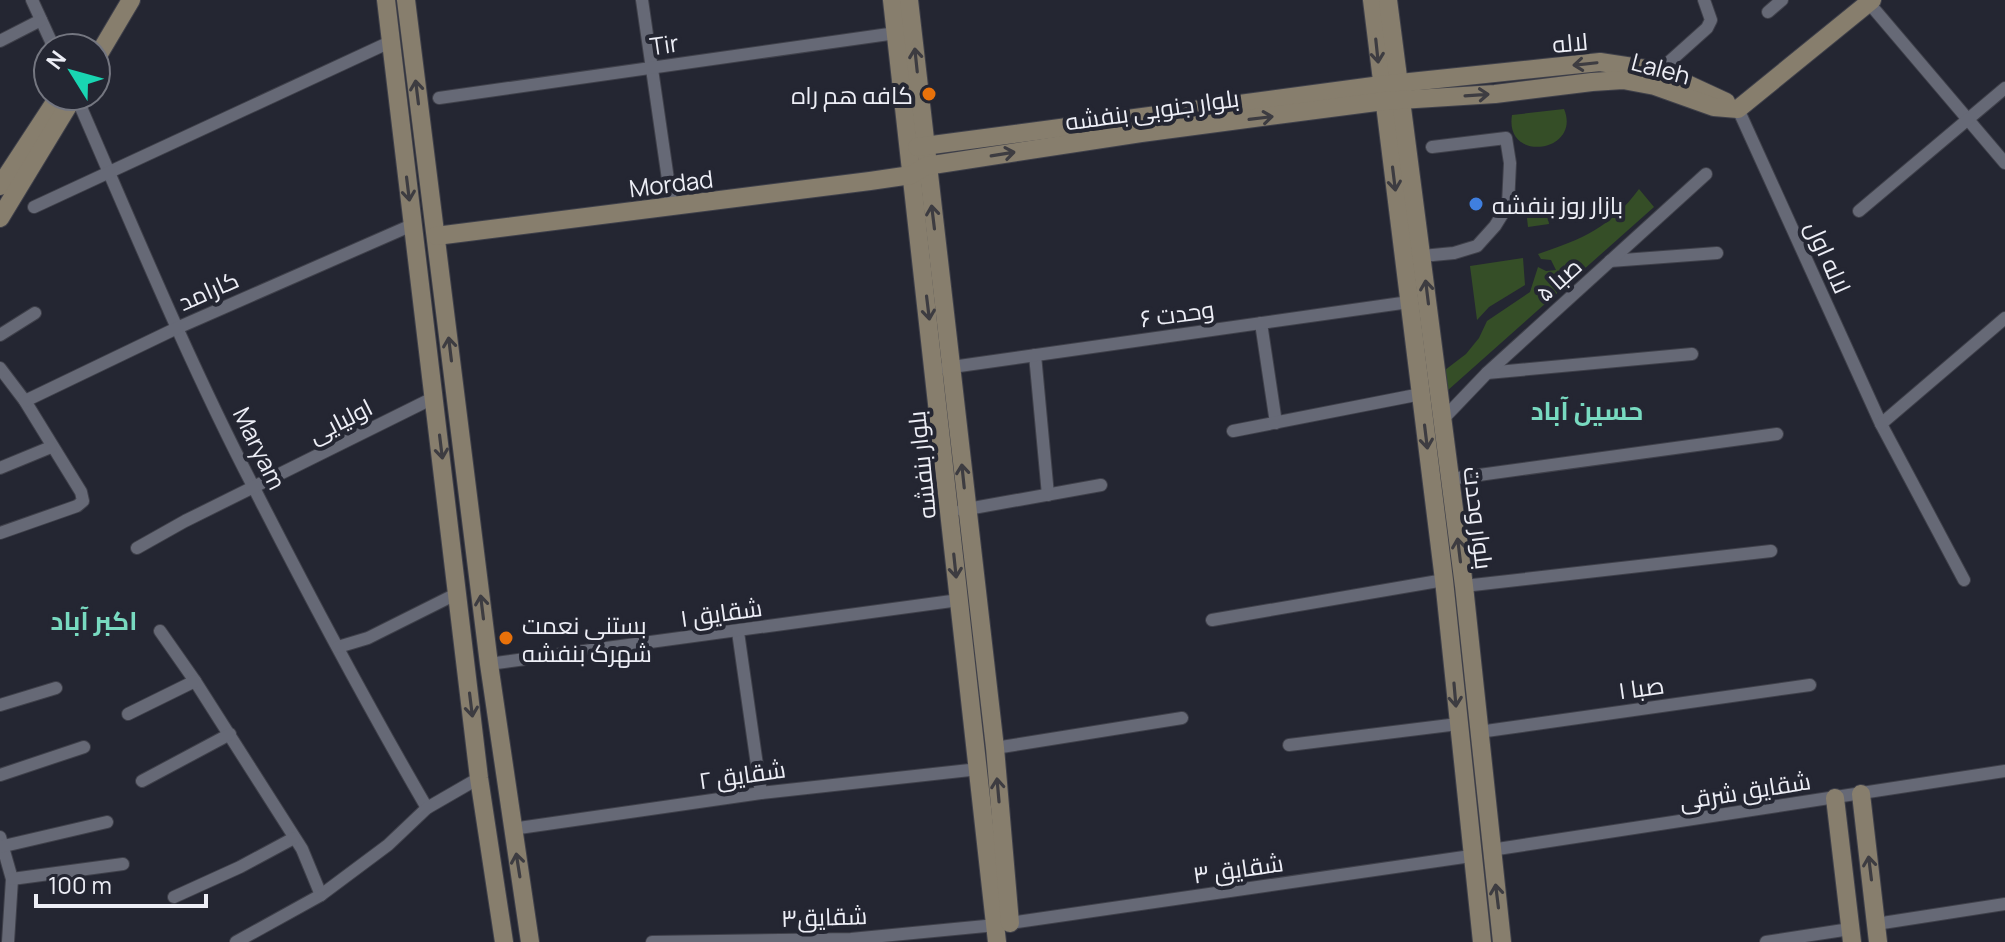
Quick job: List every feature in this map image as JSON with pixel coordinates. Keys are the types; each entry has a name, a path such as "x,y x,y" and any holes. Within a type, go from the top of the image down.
{"street":[{"path":"32,0 47,32"},
{"path":"98,32 117,0"},
{"path":"112,32 131,0"},
{"path":"386,0 479,778 504,942"},
{"path":"406,0 489,664 530,942"},
{"path":"642,0 672,207"},
{"name":"بلوار بنفشه","path":"892,0 918,147"},
{"name":"بلوار بنفشه","path":"909,0 919,170 958,510 995,748 993,832"},
{"path":"1372,0 1391,92"},
{"path":"1388,0 1391,92"},
{"path":"1659,71 1707,28 1711,20 1704,0"},
{"path":"1768,12 1782,0"},
{"path":"1738,109 1870,2 2005,163"},
{"path":"0,41 41,20"},
{"name":"Tir","path":"439,98 896,33"},
{"path":"34,207 390,42"},
{"name":"لاله","path":"1391,92 1600,62 1659,71 1738,109"},
{"name":"Laleh","path":"1391,92 1623,80 1655,86 1714,107 1738,109"},
{"path":"1859,211 2005,88"},
{"name":"بلوار جنوبی بنفشه","path":"918,147 1391,92"},
{"name":"بلوار جنوبی بنفشه","path":"919,170 1391,92"},
{"name":"بلوار وحدت","path":"1391,92 1422,256 1464,586 1457,615 1458,724 1482,942"},
{"name":"بلوار وحدت","path":"1391,92 1409,302 1444,580 1457,615 1479,732 1502,942"},
{"name":"لاله اول","path":"1738,109 1881,424 1964,580"},
{"path":"0,186 49,112"},
{"path":"0,218 65,112"},
{"name":"Maryam","path":"82,112 177,328 253,488 427,808"},
{"path":"1422,256 1454,253 1477,246 1508,205 1510,163 1506,138 1432,147"},
{"name":"Mordad","path":"436,236 672,207 919,170"},
{"name":"صبا ۵","path":"1443,419 1487,373 1706,174"},
{"name":"کارامد","path":"25,401 177,328 412,225"},
{"path":"1610,261 1717,253"},
{"name":"وحدت ۶","path":"944,368 1409,302"},
{"path":"0,335 35,313"},
{"path":"1881,424 2005,318"},
{"path":"1261,323 1276,423"},
{"path":"1487,373 1692,354"},
{"path":"1035,355 1048,495"},
{"path":"0,533 77,506 83,501 81,492 25,401 2,374"},
{"path":"1233,431 1421,394"},
{"name":"اولیایی","path":"137,548 435,397"},
{"path":"1450,479 1777,434"},
{"path":"0,468 51,447"},
{"path":"958,510 1101,485"},
{"name":"بلوار بنفشه","path":"958,510 959,600 979,769 993,832 1001,930"},
{"path":"451,526 455,531 462,532 472,523"},
{"path":"454,560 464,550 476,557"},
{"path":"1464,586 1771,551"},
{"path":"1212,620 1444,580"},
{"path":"338,647 368,638 458,593"},
{"name":"شقایق ۱","path":"489,664 959,600"},
{"path":"160,631 230,734 294,838 321,895"},
{"path":"738,632 761,793"},
{"path":"128,714 195,681"},
{"name":"صبا ۱","path":"1479,732 1810,685"},
{"path":"0,705 56,688"},
{"path":"995,748 1182,718"},
{"path":"1289,745 1458,724"},
{"path":"142,781 230,734"},
{"path":"0,775 84,747"},
{"name":"شقایق ۲","path":"512,829 761,793 979,769"},
{"name":"شقایق شرقی","path":"1491,850 2005,771"},
{"path":"236,942 321,895 388,845 427,808 479,778"},
{"path":"1861,794 1877,933 2005,904"},
{"path":"1766,942 1851,936 1835,798"},
{"path":"8,942 12,879 1,843 107,822"},
{"path":"174,897 294,838"},
{"name":"شقایق ۳","path":"1001,930 1471,856"},
{"path":"12,879 123,864"},
{"name":"شقایق۳","path":"652,942 852,940 1001,930"}],"green space":[{"path":"1564,109 1567,124 1562,135 1553,143 1530,146 1519,141 1513,131 1512,115"},
{"path":"1639,189 1654,207 1447,391 1445,370 1466,354 1487,321 1530,292 1538,267 1546,271 1556,270 1551,260 1541,259 1538,254 1568,243 1606,223"},
{"path":"1545,198 1549,224 1528,227 1525,201"},
{"path":"1523,258 1525,285 1489,307 1477,320 1470,266"}],"place":[{"name":"کافه هم راه","path":"929,94"},
{"name":"بازار روز بنفشه","path":"1476,204"},
{"name":"بستنی نعمت شهرک بنفشه","path":"506,638"}],"district":[{"name":"حسین آباد","path":"1587,410"},
{"name":"اکبر آباد","path":"94,620"}]}
